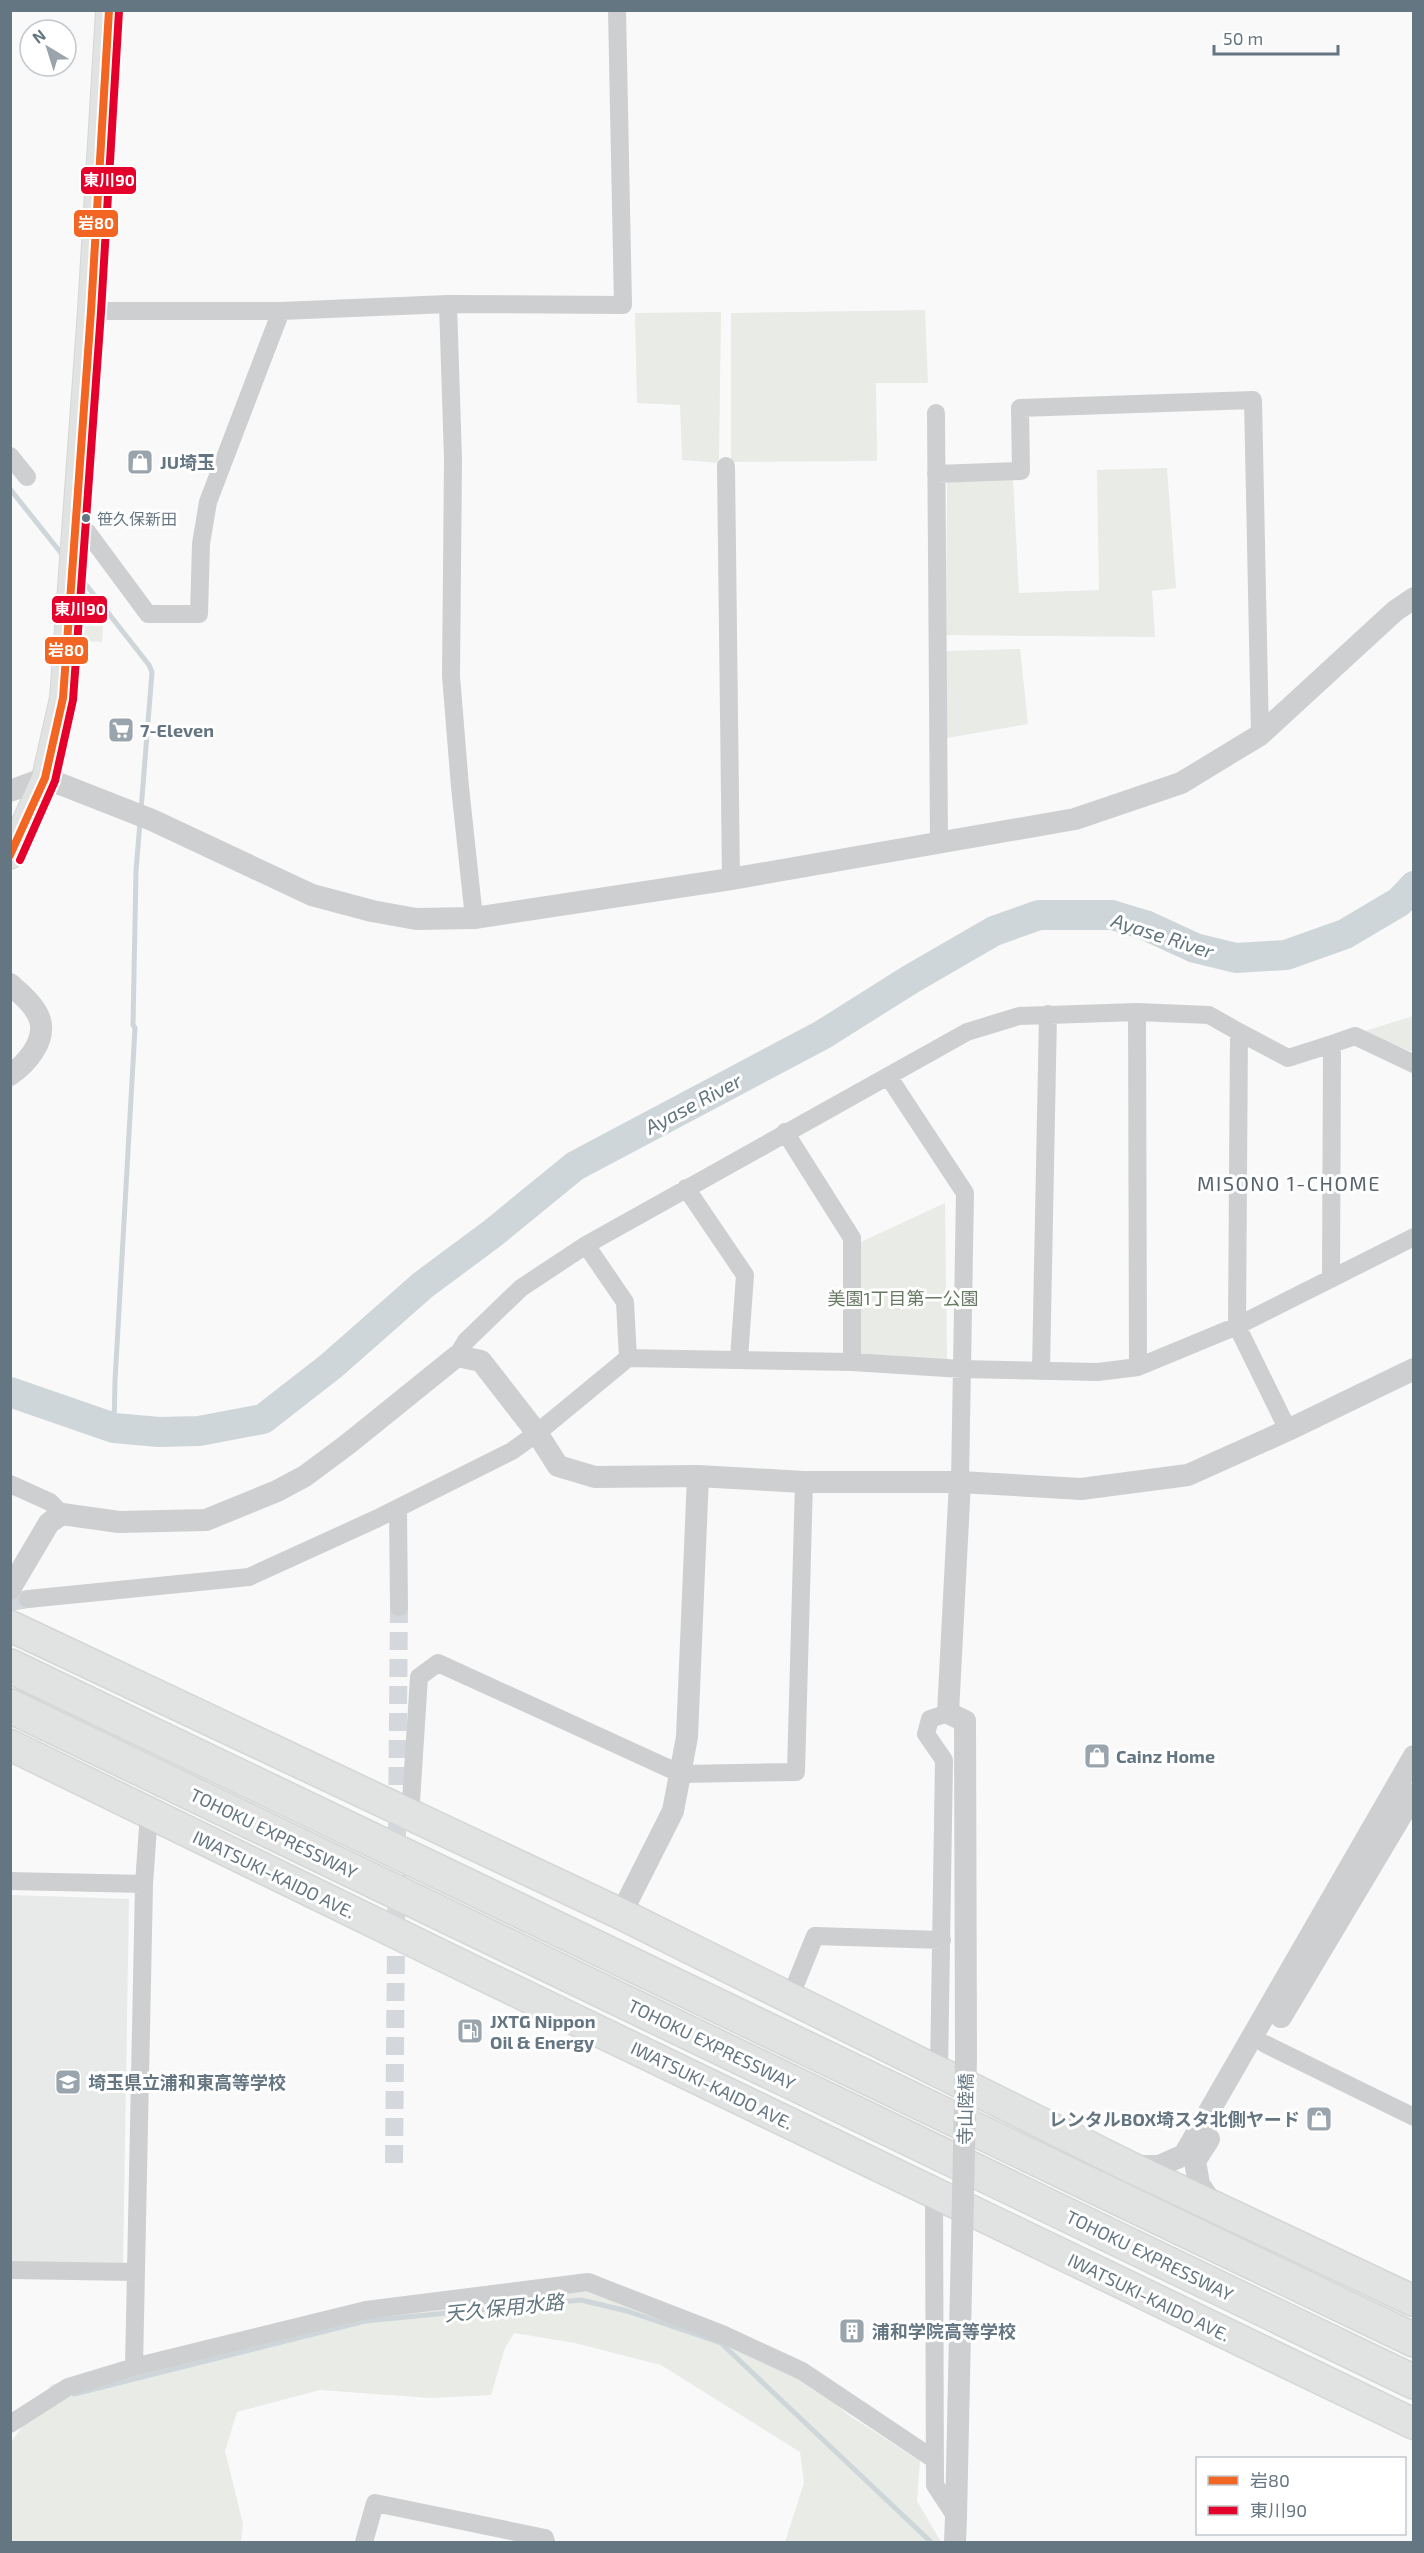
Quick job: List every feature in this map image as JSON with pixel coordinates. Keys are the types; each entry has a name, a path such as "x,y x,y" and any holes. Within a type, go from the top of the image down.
{"highway":[{"path":"10,1626 410,1817 621,1914 789,2000 1128,2166 1413,2301"},
{"name":"TOHOKU EXPRESSWAY","path":"10,1666 1413,2340"},
{"name":"TOHOKU EXPRESSWAY","path":"10,1706 1413,2382"},
{"name":"IWATSUKI-KAIDO AVE.","path":"10,1745 1413,2424"}],"main road":[{"path":"10,856 45,778 63,698 91,311 109,10"}],"street":[{"path":"91,311 281,311 448,304 623,305 617,10"},
{"path":"448,304 453,459 451,676 474,918"},
{"path":"76,523 88,533 148,614 199,614 201,544 208,502 281,311"},
{"path":"936,474 1021,471 1020,408 1253,400 1260,735"},
{"path":"936,413 939,842"},
{"path":"10,456 27,477"},
{"path":"726,466 731,879"},
{"path":"10,791 45,778 152,820 312,895 372,911 416,919 474,918 731,879 1075,819 1182,783 1260,735 1395,611 1413,598"},
{"path":"10,984 30,1003 40,1022 39,1036 31,1058 10,1075"},
{"path":"1137,1012 1138,1367"},
{"path":"10,1484 50,1502 62,1514 119,1522 206,1520 276,1491 305,1476 348,1444 458,1356 466,1341 521,1288 586,1245 967,1032 1019,1016 1137,1012 1209,1015 1288,1058 1355,1036 1413,1064"},
{"path":"1041,1369 1048,1014"},
{"path":"1239,1032 1237,1326 1288,1430"},
{"path":"1331,1279 1332,1044"},
{"path":"888,1076 965,1194 960,1482 948,1713 930,1719 926,1734 944,1760 939,2072"},
{"path":"785,1132 852,1238 852,1362"},
{"path":"686,1188 745,1275 739,1358"},
{"path":"62,1514 49,1523 19,1594 249,1577 398,1509 512,1451 628,1358 739,1358 962,1369 1098,1372 1138,1367 1237,1326 1413,1237"},
{"path":"586,1245 625,1302 628,1358"},
{"path":"458,1356 481,1361 537,1433 558,1466 595,1476 699,1476 804,1482 960,1482 1081,1489 1188,1475 1288,1430 1413,1369"},
{"path":"621,1914 673,1811 681,1774 687,1737 699,1476"},
{"path":"410,1817 419,1677 438,1663 681,1774 796,1772 804,1482"},
{"path":"398,1509 399,1607"},
{"name":"寺山陸橋","path":"948,1713 965,1721 966,2056 956,2517"},
{"path":"1128,2166 1159,2166 1184,2155 1413,1756"},
{"path":"1216,2209 1199,2184 1195,2161 1413,1794"},
{"path":"134,2367 144,1884 149,1813"},
{"path":"10,1881 144,1884"},
{"path":"789,2000 815,1936 942,1940"},
{"path":"1265,2044 1413,2117"},
{"path":"934,2192 935,2485 956,2517 955,2542"},
{"path":"10,2270 136,2272"},
{"path":"10,2424 68,2387 134,2367 366,2310 588,2282 722,2334 802,2371 935,2460"},
{"path":"364,2542 375,2503 545,2538 546,2542"}],"shaded area":[{"name":"埼玉県立浦和東高等学校","path":"11,1895 129,1899 123,2266 11,2265"}],"green space":[{"path":"925,310 928,383 876,383 877,461 731,462 731,313"},
{"path":"721,312 719,463 682,460 680,405 637,403 635,313"},
{"path":"1167,468 1176,588 1152,591 1155,637 946,635 947,480 1013,479 1019,593 1099,590 1097,470"},
{"path":"85,626 103,626 102,642 84,641"},
{"path":"1020,649 1028,724 947,738 945,651"},
{"path":"1413,1016 1413,1052 1362,1032"},
{"name":"美園1丁目第一公園","path":"945,1203 947,1360 860,1354 861,1242"},
{"path":"591,2291 771,2348 847,2414 920,2461 917,2501 941,2542 785,2542 804,2483 800,2452 661,2365 575,2343 514,2333 505,2348 491,2395 431,2398 320,2390 237,2412 225,2451 243,2524 241,2542 11,2542 10,2444 51,2385 123,2363 316,2318"}],"waterway":[{"path":"10,489 65,558"},
{"path":"80,577 149,665 152,672 141,810"},
{"path":"114,1428 135,1028 133,1025 136,871 140,822"},
{"name":"Ayase River","path":"10,1392 114,1428 159,1432 199,1431 263,1419 331,1366 423,1285 493,1233 575,1166 822,1035 911,979 994,931 1039,915 1112,915 1145,925 1195,948 1236,958 1286,955 1345,934 1399,902 1414,886"},
{"name":"天久保用水路","path":"74,2394 365,2321 581,2300 627,2311 721,2343 931,2542"}],"tunnel":[{"path":"10,1602 28,1599"},
{"path":"394,2163 399,1607"}],"transit line":[{"name":"岩80","path":"10,855 45,778 63,698 91,311 109,10"},
{"name":"東川90","path":"20,860 55,781 73,700 101,312 119,11"}],"place":[{"name":"JU埼玉","path":"140,462"},
{"name":"笹久保新田","path":"86,518"},
{"name":"7-Eleven","path":"121,730"},
{"name":"Cainz Home","path":"1097,1756"},
{"name":"JXTG Nippon Oil & Energy","path":"470,2031"},
{"name":"埼玉県立浦和東高等学校","path":"68,2082"},
{"name":"レンタルBOX埼スタ北側ヤード","path":"1319,2119"},
{"name":"浦和学院高等学校","path":"852,2331"}],"district":[{"name":"MISONO 1-CHOME","path":"1289,1183"}]}
